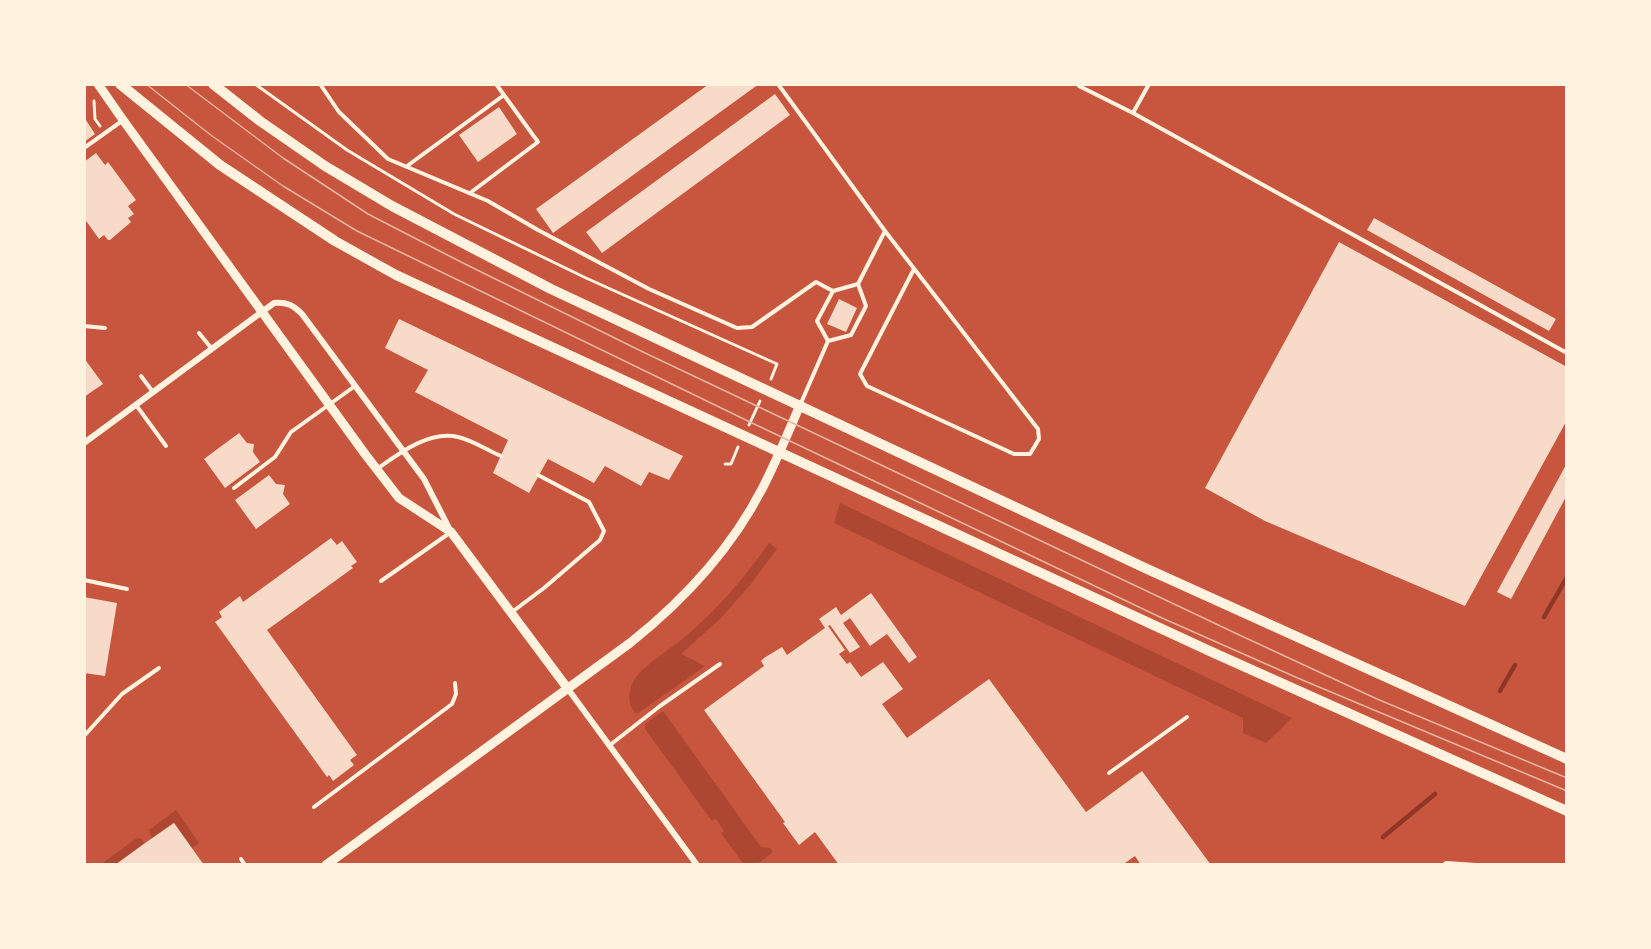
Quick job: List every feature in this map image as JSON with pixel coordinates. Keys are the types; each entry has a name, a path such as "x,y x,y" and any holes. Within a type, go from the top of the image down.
{"main road":[{"path":"120,84 220,165 334,241 407,280 1215,653 1567,811"},
{"path":"213,84 260,121 325,166 392,206 551,289 1145,568 1567,759"}],"street":[{"path":"98,84 376,469 399,498 451,532"},
{"path":"84,443 274,303 283,302 296,308 424,479 451,532 697,865"},
{"path":"326,865 568,689 652,625 694,585 739,528 762,489 800,405"}],"lane":[{"path":"320,84 339,112 388,159 489,201 649,289 737,328 752,327 816,282 833,291 858,284"},
{"path":"469,194 538,142 496,84"},
{"path":"778,84 885,231 1038,429 1039,439 1030,454 1014,454 867,386 860,374 914,269"},
{"path":"1133,113 1149,84"},
{"path":"1079,86 1133,113 1567,353"},
{"path":"407,167 504,95"},
{"path":"84,148 123,120"},
{"path":"828,341 851,335 859,320 866,306 858,284 885,231"},
{"path":"828,341 817,321 833,291"},
{"path":"84,326 105,328"},
{"path":"200,333 212,350"},
{"path":"800,405 828,341"},
{"path":"141,376 153,393"},
{"path":"234,488 275,457 291,432 355,386"},
{"path":"136,405 166,446"},
{"path":"376,469 403,451 434,437 457,436 501,456"},
{"path":"512,613 600,540 604,531 589,502 538,475"},
{"path":"381,581 451,532"},
{"path":"84,580 127,589"},
{"path":"609,746 720,664"},
{"path":"84,736 122,694 159,668"},
{"path":"314,807 452,704 456,694 455,683"},
{"path":"1109,773 1187,717"},
{"path":"241,859 245,865"},
{"path":"1444,865 1455,863 1476,865"}],"path":[{"path":"255,84 347,150 453,214 586,278 777,364 731,464 725,464"},
{"path":"94,100 95,119 105,133"}],"shaded area":[{"path":"840,503 1292,718 1266,743 1243,733 1243,718 834,523"},
{"path":"769,543 777,549 750,585 720,619 681,654 705,666 637,714 633,711 629,697 636,677 646,666 686,636 720,604"},
{"path":"663,711 761,847 770,848 773,852 756,865 744,865 721,833 724,831 716,819 712,821 645,729 645,724"},
{"path":"176,810 199,843 192,848 174,822 152,838 149,830"},
{"path":"137,838 142,839 144,843 114,865 100,865"}],"building":[{"path":"709,84 759,84 553,233 536,209"},
{"path":"775,94 790,115 602,253 586,232"},
{"path":"499,107 517,134 478,162 459,135"},
{"path":"84,117 95,134 84,142"},
{"path":"96,153 105,165 108,162 136,200 128,206 134,214 128,218 131,222 110,240 104,235 99,239 84,218 84,162"},
{"path":"1374,218 1556,319 1549,331 1367,230"},
{"path":"1339,242 1567,367 1567,420 1465,606 1265,521 1205,488"},
{"path":"839,299 857,308 846,332 827,324"},
{"path":"399,319 683,456 669,480 649,472 641,486 605,466 594,483 548,459 529,493 493,473 508,440 415,392 428,370 385,348"},
{"path":"84,358 103,384 84,397"},
{"path":"239,433 247,443 254,444 253,452 260,462 225,488 204,459"},
{"path":"1567,463 1567,495 1511,599 1497,592"},
{"path":"269,475 276,484 285,485 283,494 290,504 256,529 235,500"},
{"path":"331,538 337,545 342,541 357,562 351,566 353,568 267,630 357,755 350,760 354,765 333,781 329,775 327,777 215,622 222,617 219,612 240,596 243,602"},
{"path":"871,593 917,657 909,663 887,634 870,646 850,618 843,623 860,647 850,653 830,625 828,626 845,650 839,654 847,664 850,662 861,677 883,662 903,689 882,704 907,738 989,679 1086,812 1142,771 1211,865 1141,865 1135,856 1122,865 839,865 815,832 799,845 704,710 764,666 761,661 764,658 782,647 787,655 825,628 819,619 836,607 841,615"},
{"path":"84,597 117,603 105,676 84,673"},
{"path":"174,823 204,865 115,865 148,841"}],"waterway":[{"path":"1544,617 1567,577"},
{"path":"1500,691 1515,665"},
{"path":"1383,837 1435,794"}],"tram line":[{"path":"146,84 212,136 283,186 357,231 750,422 1162,618 1300,679 1567,791"},
{"path":"185,84 283,158 368,214 461,262 643,352 1233,632 1377,699 1567,778"}]}
